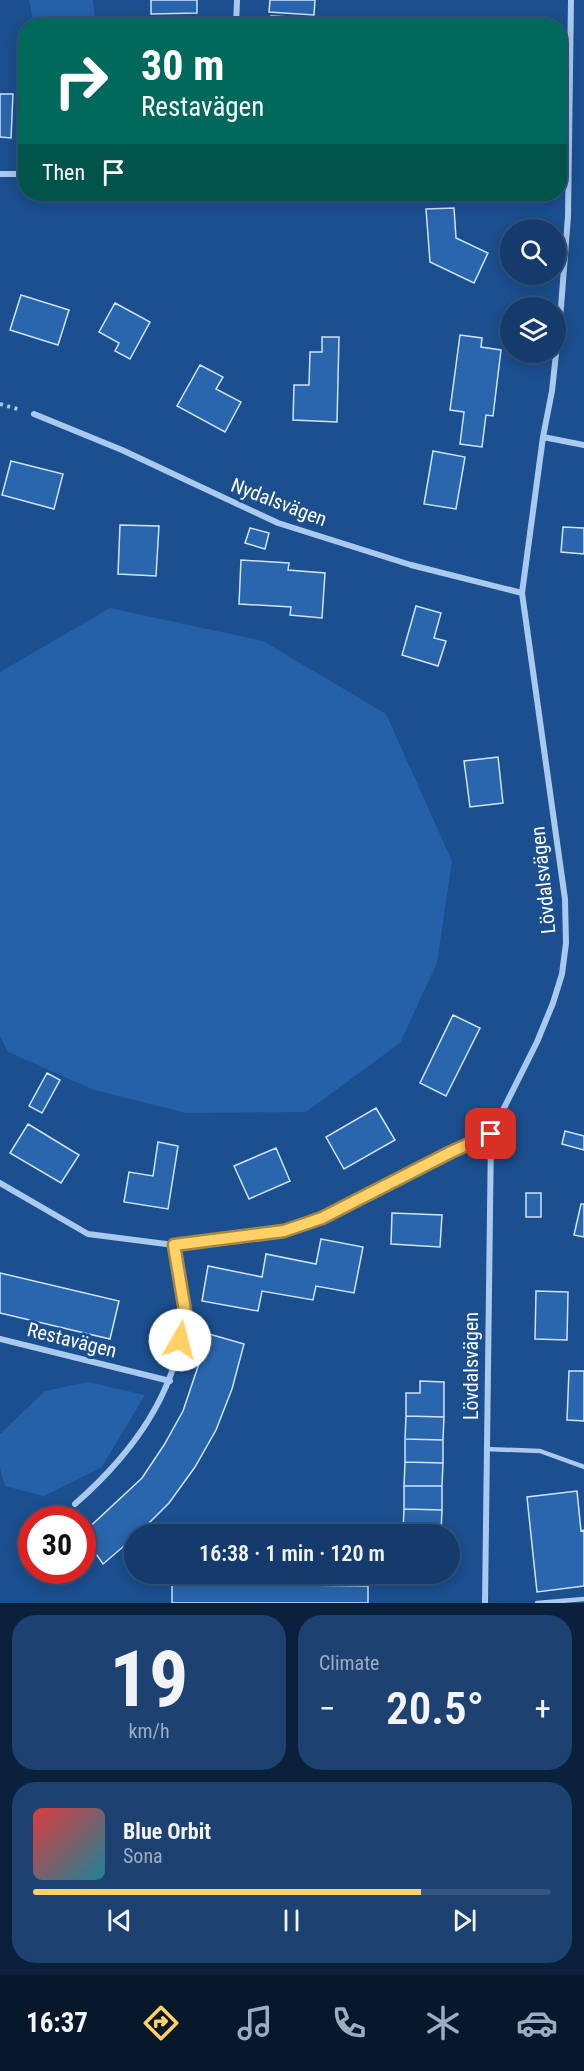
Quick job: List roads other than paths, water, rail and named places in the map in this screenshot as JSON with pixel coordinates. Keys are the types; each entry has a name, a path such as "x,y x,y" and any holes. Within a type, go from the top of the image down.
{"street":[{"path":"236,18 237,0"},
{"name":"Lövdalsvägen","path":"485,1603 491,1134 550,1012 562,974 566,943 565,899 522,593 543,437 552,391 568,216 571,0"},
{"path":"0,174 18,174"},
{"name":"Nydalsvägen","path":"34,414 122,450 278,523 411,565 522,593"},
{"path":"543,437 584,445"},
{"path":"0,1183 88,1234 174,1245 284,1231 322,1218 491,1134"},
{"path":"75,1504 101,1482 133,1444 170,1381 185,1311 174,1245"},
{"name":"Restavägen","path":"0,1339 170,1381"}],"lane":[{"path":"486,1449 540,1451 584,1467"},
{"path":"537,1603 584,1599"}]}
